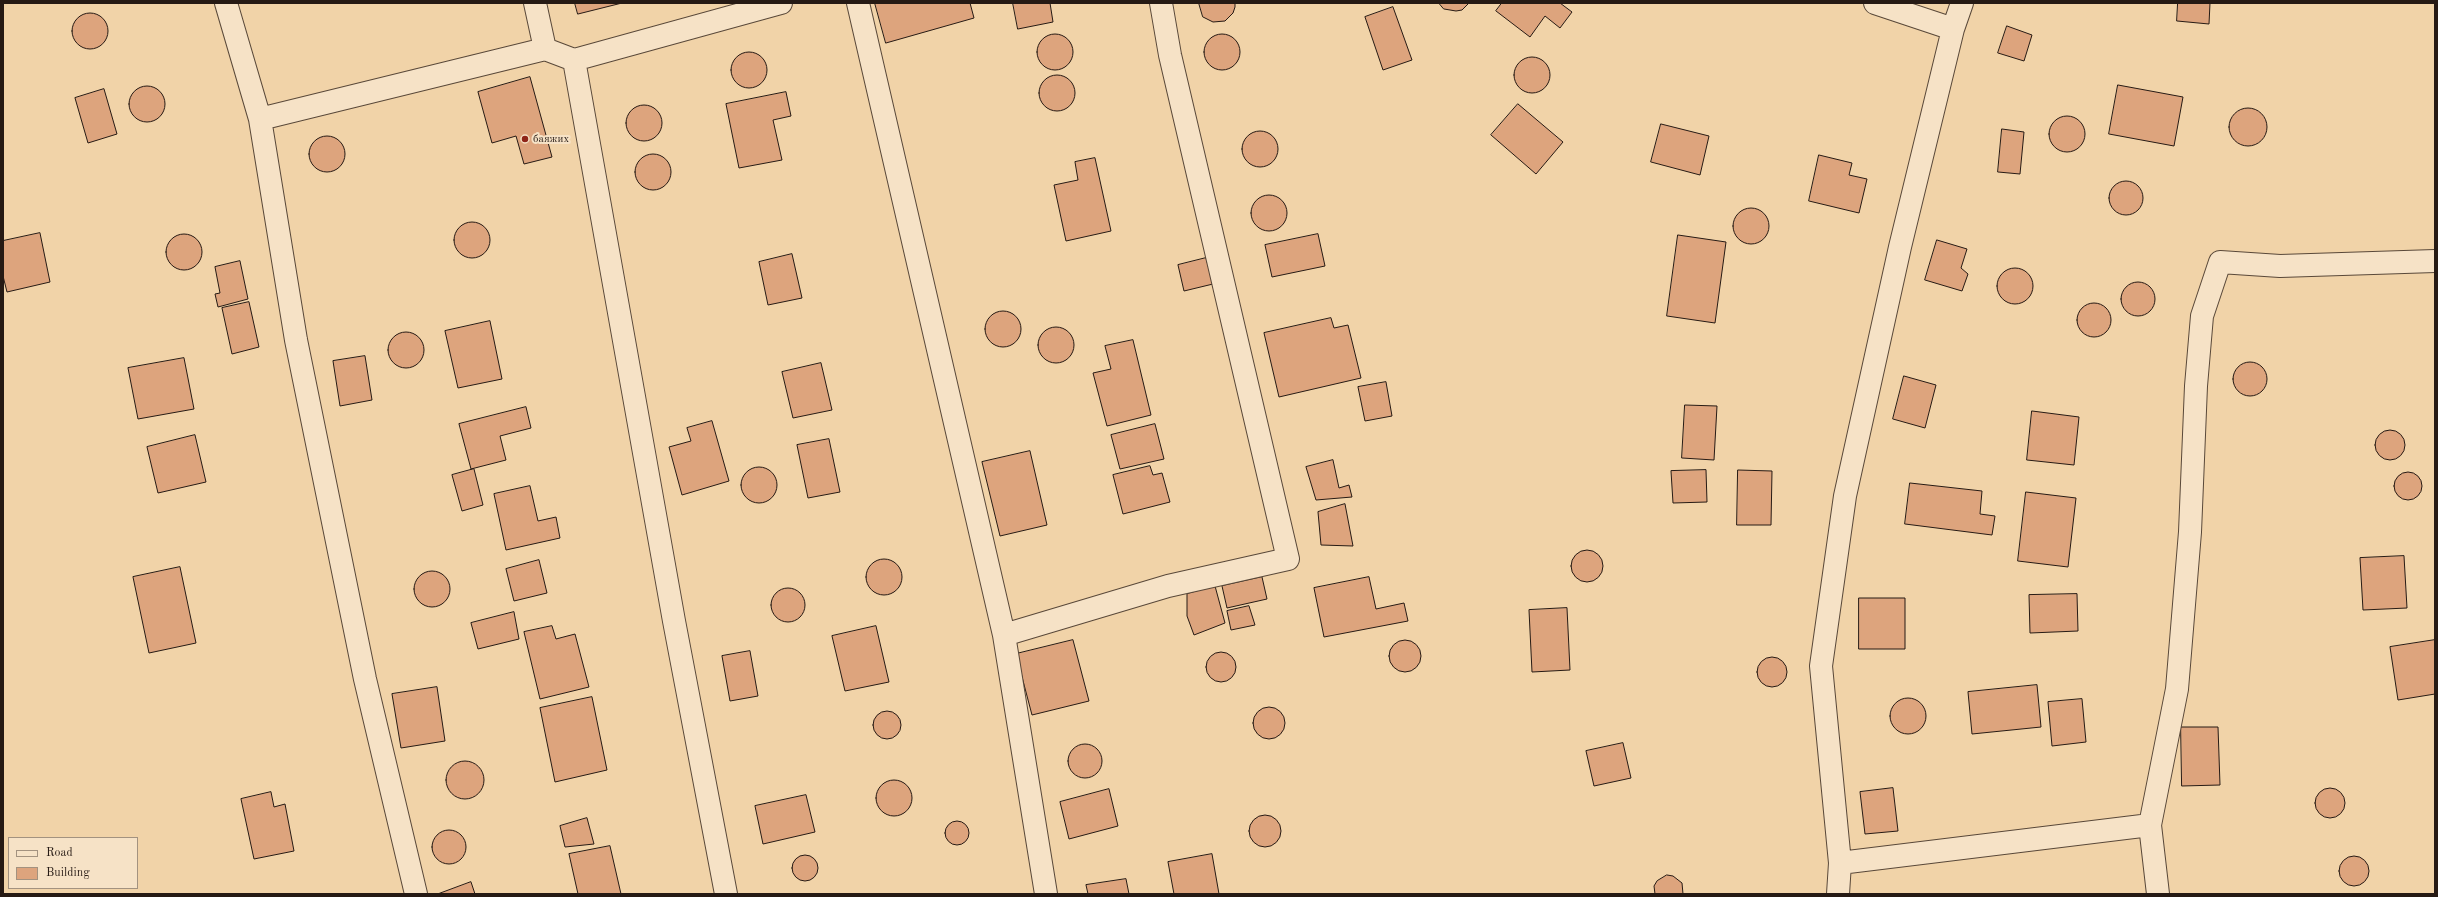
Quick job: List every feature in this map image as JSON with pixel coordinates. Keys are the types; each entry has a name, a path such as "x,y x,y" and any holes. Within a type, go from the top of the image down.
{"street":[{"path":"226,3 260,119 298,348 365,679 416,894"},
{"path":"535,3 545,49"},
{"path":"260,119 545,49 574,60 781,3"},
{"path":"858,3 1004,635 1046,894"},
{"path":"1004,635 1168,586 1288,559 1170,55 1161,3"},
{"path":"1875,3 1953,29"},
{"path":"1838,894 1840,863 1821,666 1846,496 1900,247 1953,29 1962,3"},
{"path":"574,60 674,621 726,894"},
{"path":"2158,894 2150,825 2177,689 2190,532 2196,386 2202,316 2220,262 2280,266 2435,261"},
{"path":"1840,863 2150,825"}],"building":[{"path":"575,3 622,3 578,14"},
{"path":"875,3 970,3 974,18 886,43"},
{"path":"1013,3 1050,3 1053,22 1018,29"},
{"path":"1199,3 1235,3 1235,7 1233,13 1225,21 1213,22 1203,17"},
{"path":"1439,3 1469,3 1462,10 1456,11 1444,9"},
{"path":"1502,3 1560,3 1572,12 1560,28 1545,16 1530,37 1496,11"},
{"path":"2178,3 2210,3 2209,24 2177,21"},
{"path":"1393,7 1412,60 1383,70 1365,17"},
{"path":"94,13 103,18 107,24 107,38 103,44 94,49 86,49 77,44 73,38 72,27 77,18 83,14"},
{"path":"2007,26 2032,35 2024,61 1998,53"},
{"path":"1059,34 1068,39 1072,45 1072,59 1068,65 1059,70 1051,70 1042,65 1038,59 1037,48 1042,39 1048,35"},
{"path":"1226,34 1235,39 1239,45 1239,59 1235,65 1226,70 1218,70 1209,65 1205,59 1204,48 1209,39 1215,35"},
{"path":"753,52 762,57 766,63 766,77 762,83 753,88 745,88 736,83 732,77 731,66 736,57 742,53"},
{"path":"1536,57 1545,62 1549,68 1549,82 1545,88 1536,93 1528,93 1519,88 1515,82 1514,71 1519,62 1525,58"},
{"path":"1061,75 1070,80 1074,86 1074,100 1070,106 1061,111 1053,111 1044,106 1040,100 1039,89 1044,80 1050,76"},
{"path":"530,77 552,157 524,164 516,136 492,143 478,92"},
{"path":"2118,85 2183,97 2174,146 2109,134"},
{"path":"151,86 160,91 164,97 164,111 160,117 151,122 143,122 134,117 130,111 129,100 134,91 140,87"},
{"path":"104,89 117,134 88,143 75,98"},
{"path":"786,92 791,116 773,120 782,160 739,168 726,104"},
{"path":"1518,104 1563,142 1536,174 1491,135"},
{"path":"648,105 657,110 661,116 661,130 657,136 648,141 640,141 631,136 627,130 626,119 631,110 637,106"},
{"path":"2244,108 2252,108 2262,113 2266,120 2266,134 2262,141 2252,146 2244,146 2234,141 2232,138 2229,131 2229,123 2234,113 2237,111"},
{"path":"2071,116 2080,121 2084,127 2084,141 2080,147 2071,152 2063,152 2054,147 2050,141 2049,130 2054,121 2060,117"},
{"path":"1661,124 1709,136 1700,175 1651,162"},
{"path":"2002,129 2024,132 2020,174 1998,172"},
{"path":"1264,131 1273,136 1277,142 1277,156 1273,162 1264,167 1256,167 1247,162 1243,156 1242,145 1247,136 1253,132"},
{"path":"331,136 340,141 344,147 344,161 340,167 331,172 323,172 314,167 310,161 309,150 314,141 320,137"},
{"path":"657,154 666,159 670,165 670,179 666,185 657,190 649,190 640,185 636,179 635,168 640,159 646,155"},
{"path":"1819,155 1852,163 1849,175 1867,179 1859,213 1809,201"},
{"path":"1095,158 1111,231 1066,241 1054,185 1078,180 1075,162"},
{"path":"2129,181 2138,186 2142,191 2142,205 2138,210 2133,214 2123,215 2119,214 2110,205 2109,195 2110,191 2119,182"},
{"path":"1273,195 1282,200 1286,206 1286,220 1282,226 1273,231 1265,231 1256,226 1252,220 1251,209 1256,200 1262,196"},
{"path":"1755,208 1764,213 1768,219 1768,233 1764,239 1755,244 1747,244 1738,239 1734,233 1733,222 1738,213 1744,209"},
{"path":"476,222 485,227 489,233 489,247 485,253 476,258 468,258 459,253 455,247 454,236 459,227 465,223"},
{"path":"40,233 50,282 7,292 3,276 3,241"},
{"path":"188,234 197,239 201,245 201,259 197,265 188,270 180,270 171,265 167,259 166,248 171,239 177,235"},
{"path":"1318,234 1325,266 1272,277 1265,245"},
{"path":"1678,235 1726,242 1715,323 1667,316"},
{"path":"1937,240 1967,249 1961,268 1968,274 1962,291 1925,280"},
{"path":"792,254 802,298 768,305 759,262"},
{"path":"1206,258 1213,284 1184,291 1178,265"},
{"path":"240,261 248,299 218,307 215,294 220,293 215,267"},
{"path":"2019,268 2028,273 2032,279 2032,293 2028,299 2019,304 2011,304 2002,299 1998,293 1997,282 2002,273 2008,269"},
{"path":"2135,282 2141,282 2150,287 2154,293 2154,305 2150,311 2141,316 2135,316 2126,311 2121,302 2121,296 2126,287"},
{"path":"249,302 259,347 232,354 222,308"},
{"path":"2091,303 2097,303 2106,308 2110,314 2110,326 2106,332 2097,337 2091,337 2082,332 2077,323 2077,317 2082,308"},
{"path":"1007,311 1016,316 1020,322 1020,336 1016,342 1007,347 999,347 990,342 986,336 985,325 990,316 996,312"},
{"path":"1331,318 1334,328 1348,325 1361,378 1279,397 1264,333"},
{"path":"490,321 502,379 458,388 445,331"},
{"path":"1060,327 1069,332 1073,338 1073,352 1069,358 1060,363 1052,363 1043,358 1039,352 1038,341 1043,332 1049,328"},
{"path":"410,332 419,337 423,343 423,357 419,363 410,368 402,368 393,363 389,357 388,346 393,337 399,333"},
{"path":"1133,340 1151,415 1107,426 1093,373 1111,369 1105,346"},
{"path":"365,356 372,400 340,406 333,361"},
{"path":"184,358 194,409 138,419 128,368"},
{"path":"2247,362 2253,362 2257,363 2264,369 2267,379 2266,386 2260,393 2253,396 2247,396 2243,395 2236,389 2233,382 2233,376 2234,372 2240,365"},
{"path":"821,363 832,410 793,418 782,372"},
{"path":"1904,376 1936,385 1925,428 1893,419"},
{"path":"1386,382 1392,416 1365,421 1358,387"},
{"path":"1685,405 1717,406 1714,460 1682,458"},
{"path":"526,407 531,428 500,436 506,460 471,469 459,424"},
{"path":"2032,411 2079,417 2074,465 2027,460"},
{"path":"712,421 729,481 682,495 669,447 691,441 687,428"},
{"path":"1155,424 1164,459 1120,469 1111,435"},
{"path":"2390,430 2396,431 2404,439 2404,451 2396,459 2390,460 2384,459 2376,451 2375,445 2376,439 2384,431"},
{"path":"195,435 206,482 158,493 147,447"},
{"path":"829,439 840,492 808,498 797,445"},
{"path":"1030,451 1047,525 1000,536 982,462"},
{"path":"1333,460 1339,488 1349,485 1352,497 1316,500 1306,467"},
{"path":"1150,466 1153,475 1162,473 1170,502 1123,514 1113,475"},
{"path":"763,467 772,472 776,478 776,492 772,498 763,503 755,503 746,498 742,492 741,481 746,472 752,468"},
{"path":"474,469 483,505 462,511 452,475"},
{"path":"1706,470 1707,502 1673,503 1671,471"},
{"path":"1738,470 1772,471 1771,525 1737,525"},
{"path":"2408,472 2414,473 2418,476 2421,480 2421,492 2418,496 2414,499 2408,500 2402,499 2398,496 2395,492 2394,486 2395,480 2398,476 2402,473"},
{"path":"1910,483 1982,491 1980,514 1995,516 1992,535 1905,524"},
{"path":"530,486 538,521 556,517 560,538 506,550 494,494"},
{"path":"2026,492 2076,498 2068,567 2018,561"},
{"path":"1345,504 1353,546 1321,545 1318,512"},
{"path":"1587,550 1593,551 1600,557 1603,566 1602,572 1596,579 1587,582 1581,581 1574,575 1571,566 1572,560 1578,553"},
{"path":"2404,556 2407,608 2363,610 2360,558"},
{"path":"888,559 897,564 901,570 901,584 897,590 888,595 880,595 871,590 867,584 866,573 871,564 877,560"},
{"path":"539,560 547,593 514,601 506,569"},
{"path":"180,567 196,643 149,653 133,577"},
{"path":"436,571 445,576 449,582 449,596 445,602 436,607 428,607 419,602 415,596 414,585 419,576 425,572"},
{"path":"1262,577 1267,599 1227,608 1222,586"},
{"path":"1369,577 1376,609 1404,603 1408,621 1324,637 1314,588"},
{"path":"1215,586 1225,623 1194,635 1187,616 1187,594"},
{"path":"785,588 791,588 800,593 804,599 804,611 800,617 791,622 785,622 776,617 771,608 771,602 776,593"},
{"path":"2077,594 2078,631 2030,633 2029,595"},
{"path":"1859,598 1905,598 1905,649 1859,649"},
{"path":"1249,606 1255,625 1231,630 1227,611"},
{"path":"1567,608 1570,670 1532,672 1529,610"},
{"path":"514,612 519,639 478,649 471,623"},
{"path":"552,626 556,639 575,634 589,687 540,699 524,632"},
{"path":"876,626 889,682 845,691 832,636"},
{"path":"1073,640 1089,701 1032,715 1016,654"},
{"path":"1402,640 1408,640 1417,644 1421,656 1417,668 1408,672 1402,672 1393,668 1389,659 1389,653 1393,644"},
{"path":"2435,640 2435,694 2398,700 2390,647"},
{"path":"750,651 758,696 730,701 722,656"},
{"path":"1221,652 1227,653 1235,661 1235,673 1227,681 1221,682 1215,681 1207,673 1206,667 1207,661 1215,653"},
{"path":"1772,657 1783,661 1787,672 1783,683 1772,687 1761,683 1757,672 1761,661"},
{"path":"2037,685 2041,727 1972,734 1968,692"},
{"path":"437,687 445,741 401,748 392,694"},
{"path":"592,697 607,770 555,782 540,708"},
{"path":"1912,698 1921,703 1925,709 1925,723 1921,729 1912,734 1904,734 1895,729 1891,723 1890,712 1895,703 1901,699"},
{"path":"2082,699 2086,742 2052,746 2048,702"},
{"path":"1266,707 1272,707 1282,714 1285,723 1284,729 1278,736 1272,739 1266,739 1256,732 1253,726 1253,720 1260,710"},
{"path":"887,711 897,715 901,725 897,735 887,739 877,735 873,725 877,715"},
{"path":"2181,727 2218,727 2220,785 2182,786"},
{"path":"1623,743 1631,778 1594,786 1586,751"},
{"path":"1088,744 1095,746 1100,751 1102,761 1100,771 1095,776 1082,778 1075,776 1070,771 1068,758 1070,751 1075,746"},
{"path":"461,761 469,761 479,766 483,773 483,787 479,794 469,799 461,799 451,794 449,791 446,784 446,776 451,766 454,764"},
{"path":"898,780 907,785 911,791 911,805 907,811 898,816 890,816 881,811 877,805 876,794 881,785 887,781"},
{"path":"1893,788 1898,831 1865,834 1860,792"},
{"path":"2330,788 2341,792 2345,803 2341,814 2330,818 2319,814 2315,803 2319,792"},
{"path":"1109,789 1118,826 1069,839 1060,802"},
{"path":"271,792 274,807 285,804 294,851 254,859 241,799"},
{"path":"806,795 815,832 763,844 755,806"},
{"path":"1262,815 1268,815 1277,819 1281,831 1277,843 1268,847 1262,847 1253,843 1249,834 1249,828 1253,819"},
{"path":"587,818 594,844 565,847 560,826"},
{"path":"957,821 962,822 968,828 968,838 962,844 957,845 952,844 946,838 945,833 946,828 952,822"},
{"path":"446,830 452,830 456,831 463,837 466,847 465,854 459,861 452,864 446,864 442,863 435,857 432,850 432,844 433,840 439,833"},
{"path":"610,846 621,894 578,894 569,854"},
{"path":"1212,854 1219,894 1174,894 1168,862"},
{"path":"805,855 814,859 818,868 814,877 805,881 796,877 792,868 796,859"},
{"path":"2354,856 2365,860 2369,871 2365,882 2354,886 2343,882 2339,871 2343,860"},
{"path":"1667,875 1673,876 1682,883 1683,894 1655,894 1654,886 1657,881"},
{"path":"1126,879 1129,894 1088,894 1086,885"},
{"path":"471,882 475,894 438,894"}],"place":[{"name":"баяжих","path":"525,139"}]}
